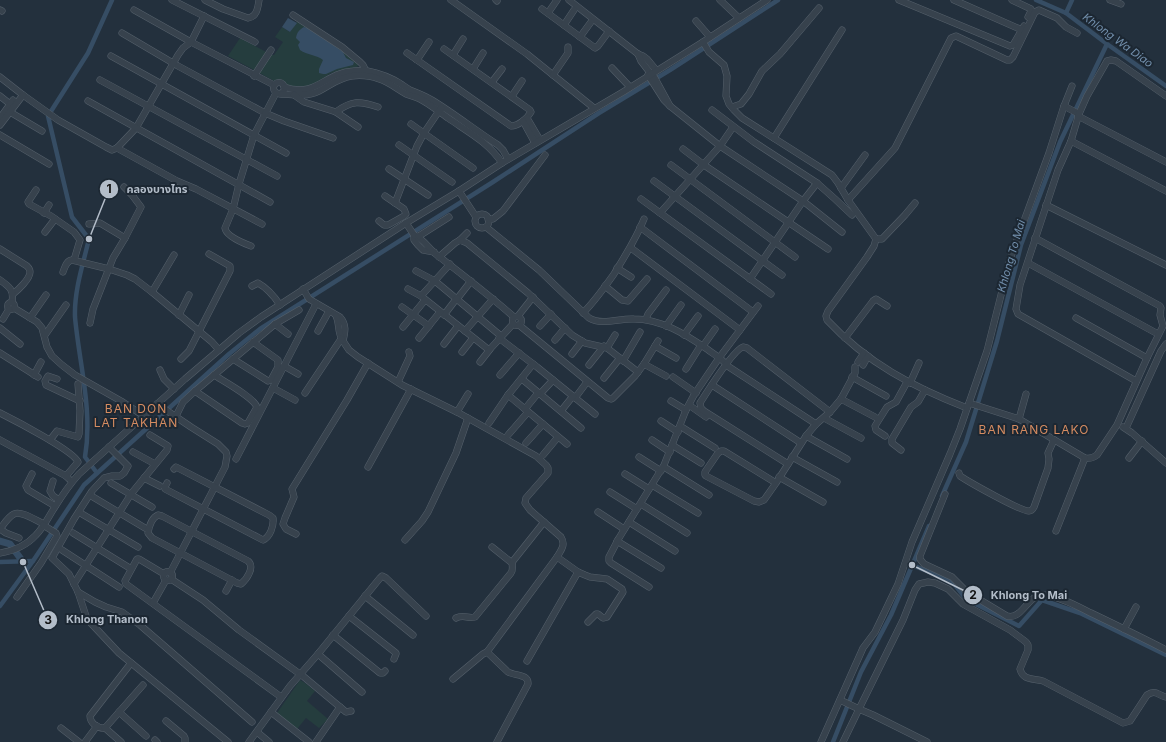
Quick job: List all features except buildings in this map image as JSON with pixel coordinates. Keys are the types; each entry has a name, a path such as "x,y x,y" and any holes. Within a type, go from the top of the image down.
{"street":[{"path":"172,0 255,42"},
{"path":"204,0 248,18 255,16 259,0"},
{"path":"451,0 527,54 594,108"},
{"path":"557,0 545,11 593,47 597,47 609,31"},
{"path":"569,0 647,60 657,85 670,106 720,146 803,201 842,232"},
{"path":"720,0 739,18"},
{"path":"0,553 19,547 29,542 36,536 71,482 78,474 110,448 144,416 159,405 174,389 219,350 261,317 304,291 406,223 460,193 508,159 703,44 710,37 767,0"},
{"path":"899,0 1010,46 1013,45 1031,12 1031,9 1012,0"},
{"path":"954,0 1022,30"},
{"path":"1110,0 1121,4"},
{"path":"732,108 742,104 762,71 780,54 819,8"},
{"path":"134,10 254,76 274,85 282,83 284,87 294,90 306,90 316,87 340,73 353,71 366,74"},
{"path":"564,25 574,10"},
{"path":"848,200 895,148 951,38 956,36 1007,60 1010,60 1035,12 1039,10 1057,18 1064,26 1077,33"},
{"path":"293,15 352,55 363,65 366,74"},
{"path":"0,77 58,120 112,150 117,148 136,128 174,62 183,48 191,42 204,16"},
{"path":"696,21 710,37"},
{"path":"580,37 591,22"},
{"path":"774,138 842,30"},
{"path":"122,33 266,113 284,121 333,138"},
{"path":"453,56 463,39"},
{"path":"417,60 429,42"},
{"path":"703,44 709,52 724,65 727,76 726,96 732,108 742,118 832,175 876,239"},
{"path":"553,75 568,53 568,47"},
{"path":"407,53 511,126 514,126 531,114 531,111 512,96 444,49"},
{"path":"254,76 271,50"},
{"path":"473,69 483,53"},
{"path":"111,56 286,153"},
{"path":"1136,381 1018,314 1016,309 1017,299 1035,238 1058,170 1071,141 1078,114 1108,60 1116,61 1166,96"},
{"path":"612,68 630,87"},
{"path":"492,82 502,69"},
{"path":"274,85 274,90 278,93 307,95 319,91 341,78 366,74 381,74 427,98 440,109 489,143 503,150 508,159"},
{"path":"100,80 277,176"},
{"path":"512,96 522,81"},
{"path":"821,742 864,648 875,632 898,584 912,542 921,524 970,405 987,351 1010,259 1072,86"},
{"path":"251,246 228,234 225,230 233,209 254,135 278,93 284,91 284,87"},
{"path":"0,125 23,95"},
{"path":"294,95 304,102 336,112 358,127"},
{"path":"0,96 12,102 0,118"},
{"path":"88,102 270,202"},
{"path":"336,112 345,105 351,103 365,102 378,107"},
{"path":"1065,107 1166,162"},
{"path":"395,203 424,133 440,109"},
{"path":"712,110 754,142 817,183 852,216"},
{"path":"10,112 42,131"},
{"path":"525,119 538,142"},
{"path":"411,124 473,168"},
{"path":"660,213 704,165 733,127"},
{"path":"0,136 49,164"},
{"path":"1071,141 1166,192"},
{"path":"489,143 502,163"},
{"path":"399,145 452,182"},
{"path":"117,148 177,181 196,189 262,224"},
{"path":"683,149 704,165 828,249"},
{"path":"476,217 481,214 486,216 488,219 493,219 503,211 545,154"},
{"path":"841,188 865,155"},
{"path":"671,165 795,257"},
{"path":"389,169 428,196"},
{"path":"654,181 782,275"},
{"path":"750,279 817,183"},
{"path":"90,323 93,309 109,269 140,206 124,187"},
{"path":"36,190 28,202 29,204 74,232 80,240 75,261"},
{"path":"460,193 476,217 476,225 480,228 486,227 539,270 592,320 602,322 623,319 646,319 666,326 702,346 723,362 816,424"},
{"path":"379,222 384,225 388,225 406,214 404,209 385,196"},
{"path":"641,199 771,294"},
{"path":"876,239 882,239 915,203"},
{"path":"44,213 49,205"},
{"path":"1046,205 1166,265"},
{"path":"414,234 449,217"},
{"path":"45,232 55,219"},
{"path":"486,227 488,219"},
{"path":"583,313 595,301 618,268 630,248 644,219"},
{"path":"90,224 100,223 125,238"},
{"path":"406,223 414,234 436,255 450,264 493,299 587,382 608,398 613,398 638,372 657,343 676,358"},
{"path":"640,228 753,312"},
{"path":"436,255 460,240 467,233"},
{"path":"1035,238 1160,306 1160,315 1163,326"},
{"path":"876,239 874,246 867,257 828,312 826,316 827,320 845,338 866,355 884,368 908,382 925,390 1019,420 1088,459 1097,455 1117,425 1136,381 1166,320"},
{"path":"460,240 467,243 533,297 572,335 588,344 606,347 638,372"},
{"path":"630,248 740,330"},
{"path":"0,249 30,269 29,275 22,286 13,294 7,310 37,322 42,328 47,347 52,356 75,375 144,416"},
{"path":"182,359 187,354 231,270 230,266 209,254"},
{"path":"152,292 174,255"},
{"path":"63,272 66,263 69,260 87,263 127,275 152,292 179,314 212,342 219,350"},
{"path":"1028,262 1158,334"},
{"path":"403,326 435,281 450,264"},
{"path":"618,268 631,277"},
{"path":"416,271 435,281 457,298 519,353 595,414"},
{"path":"605,286 622,300 628,301 647,279"},
{"path":"0,280 9,287 13,294"},
{"path":"419,338 471,281"},
{"path":"252,286 258,283 262,285 275,297 280,305"},
{"path":"408,289 423,298 489,350"},
{"path":"646,319 666,290"},
{"path":"304,291 309,300 335,315 338,322 339,336 349,350 398,382 457,412 536,456 548,468 548,473 526,498 526,503 530,510 562,537 564,546 487,652 453,679"},
{"path":"30,318 46,295"},
{"path":"179,314 189,295"},
{"path":"480,362 516,320 533,297"},
{"path":"465,332 493,299"},
{"path":"845,338 873,301 876,299 887,306"},
{"path":"236,459 316,304"},
{"path":"45,335 66,305"},
{"path":"666,326 681,305"},
{"path":"758,306 740,330 712,385 700,403 701,408 704,411 788,464"},
{"path":"402,307 429,326"},
{"path":"176,416 183,402 194,391 275,324 299,310"},
{"path":"318,331 329,311"},
{"path":"540,326 551,314"},
{"path":"684,335 698,316"},
{"path":"1076,318 1147,358"},
{"path":"275,324 288,334"},
{"path":"444,344 458,326"},
{"path":"0,328 20,344"},
{"path":"555,340 565,328"},
{"path":"686,369 715,329"},
{"path":"604,378 622,359 640,332"},
{"path":"589,365 615,335"},
{"path":"462,352 473,338"},
{"path":"305,393 342,340"},
{"path":"572,354 582,341"},
{"path":"233,359 268,382 271,380 278,366 278,360 253,342"},
{"path":"1126,428 1161,351 1166,344"},
{"path":"649,587 611,563 609,561 609,557 624,529 662,469 696,393 723,362 739,348 747,348 830,412"},
{"path":"398,382 410,356 410,352"},
{"path":"0,353 36,376 41,362"},
{"path":"500,375 519,353"},
{"path":"823,502 777,480 724,451 718,453 705,472 706,476 754,501 759,502 764,500 777,480 788,464 801,443 806,436 816,424 830,412 841,398 866,355"},
{"path":"296,534 286,529 283,524 294,497 292,492 293,486 347,400 368,363"},
{"path":"885,436 876,430 875,426 888,407 896,402 919,363"},
{"path":"489,423 508,395 533,364"},
{"path":"644,364 666,376"},
{"path":"284,366 298,374"},
{"path":"857,369 886,396"},
{"path":"160,370 164,379 174,389"},
{"path":"194,391 242,423 248,423 257,407 255,403 214,375"},
{"path":"57,379 48,376 45,381 46,385 80,401"},
{"path":"673,377 696,393"},
{"path":"522,379 581,428"},
{"path":"508,435 539,394 553,380"},
{"path":"561,411 587,382"},
{"path":"50,440 57,431 78,437 80,426 80,401 78,384"},
{"path":"712,385 801,443"},
{"path":"272,388 295,400"},
{"path":"368,467 411,389"},
{"path":"901,450 892,443 892,439 911,407 918,402 925,390"},
{"path":"457,412 468,394"},
{"path":"1019,420 1026,394"},
{"path":"508,395 567,444"},
{"path":"841,398 875,417"},
{"path":"671,401 688,408 724,429"},
{"path":"153,603 192,532 225,466 227,456 223,448 218,444 159,405"},
{"path":"0,413 50,440 74,456 78,462 66,476"},
{"path":"405,540 428,512 456,454 468,418"},
{"path":"824,418 861,438"},
{"path":"660,421 715,448"},
{"path":"526,444 543,424"},
{"path":"1117,425 1126,428 1166,463"},
{"path":"74,584 131,494 167,450 168,446 150,435"},
{"path":"806,436 847,459"},
{"path":"542,455 558,437"},
{"path":"0,440 66,476 71,482"},
{"path":"652,440 701,463"},
{"path":"959,473 960,476 987,492 1028,512 1031,511 1034,508 1048,468 1048,453 1054,440"},
{"path":"1129,458 1142,441"},
{"path":"110,448 128,466 124,473 120,476 104,478 92,491 52,558 69,574 78,592 87,619 131,663 228,742"},
{"path":"133,452 155,464"},
{"path":"639,457 709,495"},
{"path":"792,457 836,482"},
{"path":"1056,531 1085,458"},
{"path":"167,483 165,487 166,489 263,540 267,538 273,525 273,518 269,515 176,467 174,469"},
{"path":"32,474 26,486 28,490 57,503"},
{"path":"625,474 698,513"},
{"path":"144,478 160,486"},
{"path":"53,480 50,491 57,503"},
{"path":"111,483 152,507"},
{"path":"610,492 639,506 686,533"},
{"path":"945,494 920,556 921,561 924,564 952,577 967,592 1007,616 1011,617 1017,615 1035,596 1044,595 1069,602 1166,650"},
{"path":"93,497 145,528"},
{"path":"598,512 624,529"},
{"path":"17,598 57,536 56,533 44,524 21,513 17,513 10,517 0,529 19,538"},
{"path":"82,514 138,547"},
{"path":"155,516 162,516 248,561 251,564 250,571 241,584 237,583 180,553 150,536 148,533 152,520 155,516"},
{"path":"512,563 544,522"},
{"path":"629,522 675,551"},
{"path":"921,524 930,528"},
{"path":"73,533 128,567"},
{"path":"617,541 661,568"},
{"path":"456,618 461,616 472,618 475,617 511,573 513,569 512,563 492,547"},
{"path":"62,550 119,587"},
{"path":"557,557 578,572 590,577 607,579 621,587 623,592 607,617 603,618 596,614 588,622"},
{"path":"281,697 126,584 125,581 137,559 203,600 239,630 300,674 346,712 351,711"},
{"path":"527,661 578,572"},
{"path":"248,742 272,712 281,697 380,578 384,577 426,616"},
{"path":"226,591 232,580"},
{"path":"843,742 857,708 903,620 915,590 919,584 928,582 948,588 963,604 1010,630 1026,642 1028,650 1020,669 1021,674 1028,679 1043,681 1123,723 1130,721 1147,695 1150,693 1156,692 1161,696 1166,697"},
{"path":"78,592 95,602 122,612 140,625 252,722"},
{"path":"365,596 413,636"},
{"path":"1124,629 1136,607"},
{"path":"349,616 396,654 394,659"},
{"path":"333,635 380,673 385,671"},
{"path":"487,652 508,672 524,676 529,681 497,742"},
{"path":"318,654 362,692"},
{"path":"122,742 105,728 97,726 92,722 90,716 131,663"},
{"path":"105,728 143,685"},
{"path":"840,700 927,742"},
{"path":"316,742 340,707"},
{"path":"119,712 146,736"},
{"path":"272,712 309,742"},
{"path":"166,721 184,736 185,742"},
{"path":"85,742 97,726"},
{"path":"61,728 79,742"},
{"path":"257,732 269,742"}],"green space":[{"path":"298,20 318,32 360,63 357,67 331,73 310,86 298,87 289,86 284,82 278,83 228,56 240,38 274,55 283,42 275,37 282,27 290,32"},
{"path":"300,680 315,691 307,701 328,719 319,728 306,718 297,729 277,713"}],"water":[{"path":"288,18 297,23 290,32 282,27"},
{"path":"304,27 310,29 343,52 346,58 354,62 353,65 337,69 326,74 319,73 323,60 303,52 300,50 298,45 300,42 296,38 297,34"}],"waterway":[{"path":"97,473 85,457 87,439 86,404 75,317 77,287 89,239 72,217 48,116 88,53 112,0"},
{"path":"0,606 33,561 84,485 229,354 260,329 778,0"},
{"name":"Khlong Wa Diao","path":"1036,0 1066,13 1166,86"},
{"path":"1066,13 1072,0"},
{"name":"Khlong To Mai","path":"942,496 966,442 997,341 1021,245 1060,142 1107,44"},
{"name":"Khlong To Mai","path":"833,742 861,672 891,615 929,526"},
{"path":"0,541 10,544 23,562"},
{"path":"0,562 33,561"},
{"path":"912,565 952,581 966,599 1019,626 1042,600 1080,613 1166,655"}],"place":[{"name":"คลองบางไทร","path":"89,239"},
{"name":"Khlong Thanon","path":"23,562"},
{"name":"Khlong To Mai","path":"912,565"}],"district":[{"name":"BAN DON LAT TAKHAN","path":"136,416"},
{"name":"BAN RANG LAKO","path":"1034,430"}]}
